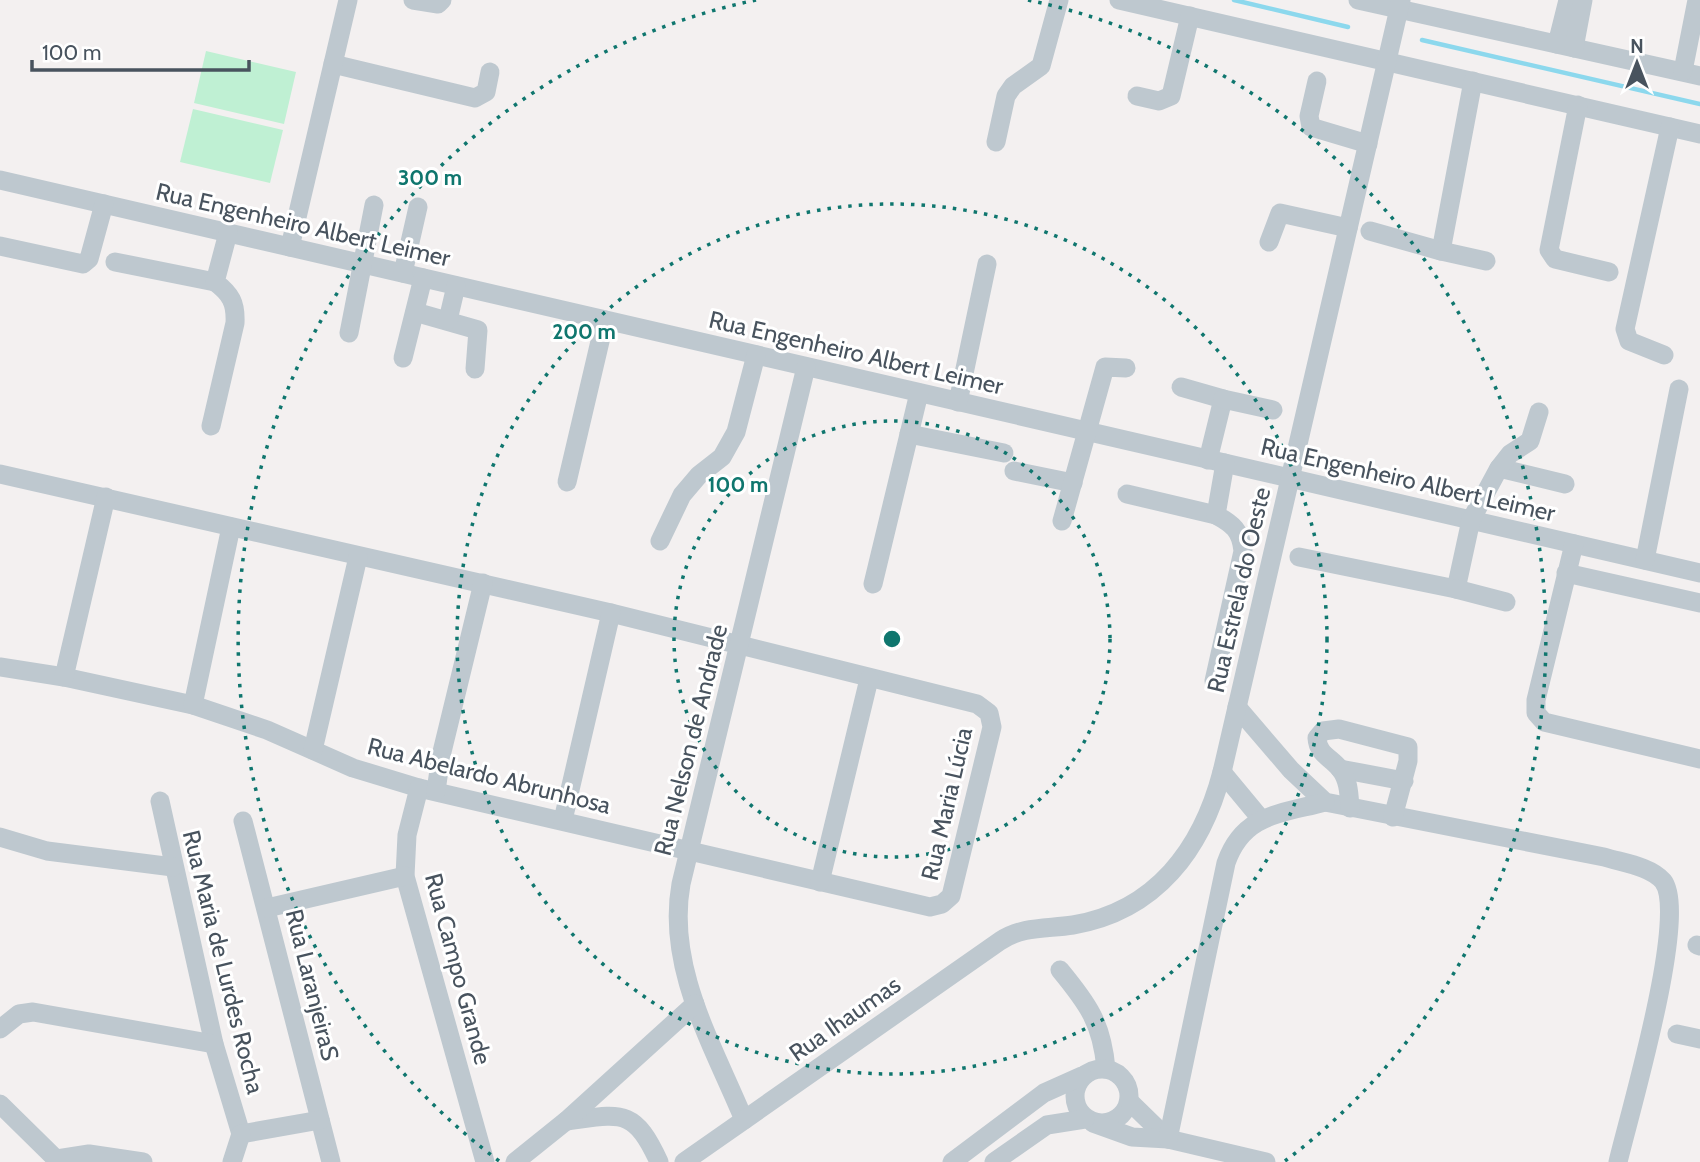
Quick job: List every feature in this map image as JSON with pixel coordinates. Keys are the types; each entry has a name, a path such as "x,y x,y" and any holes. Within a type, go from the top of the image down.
{"street":[{"path":"289,247 348,0"},
{"path":"413,0 438,4 442,0"},
{"path":"996,142 1006,96 1013,86 1041,66 1059,0"},
{"path":"1119,0 1700,134"},
{"path":"1358,0 1399,5 1691,74 1697,0"},
{"path":"1565,46 1569,0"},
{"path":"1565,46 1583,0"},
{"name":"Rua Estrela do Oeste","path":"1039,926 1073,925 1104,916 1152,891 1171,874 1197,839 1214,804 1399,5"},
{"path":"1138,96 1159,101 1171,96 1190,16"},
{"path":"333,64 475,98 486,92 490,72"},
{"path":"1317,81 1309,116 1311,127 1368,144"},
{"path":"1441,251 1474,81"},
{"path":"1578,105 1549,250 1555,259 1609,272"},
{"path":"1664,355 1629,341 1625,329 1670,127"},
{"name":"Rua Engenheiro Albert Leimer","path":"0,180 1700,573"},
{"path":"0,246 83,264 89,260 104,205"},
{"path":"349,333 374,205"},
{"path":"403,274 418,207"},
{"path":"1269,242 1280,213 1348,228"},
{"path":"1370,231 1486,261"},
{"path":"215,282 228,233"},
{"path":"115,262 215,282 228,292 236,306 211,426"},
{"path":"958,402 987,264"},
{"path":"403,358 423,278"},
{"path":"448,320 456,286"},
{"path":"415,312 478,330 475,369"},
{"path":"567,482 606,320"},
{"path":"660,541 682,495 699,475 722,457 736,432 756,355"},
{"name":"Rua Nelson de Andrade","path":"744,1120 695,1004 681,958 677,925 679,898 806,367"},
{"path":"1062,521 1105,367 1126,368"},
{"path":"1181,387 1273,410"},
{"path":"1645,560 1679,389"},
{"path":"873,584 919,393"},
{"path":"1216,515 1217,461 1223,399"},
{"path":"1456,589 1471,520 1499,468 1510,454 1530,441 1539,412"},
{"path":"909,434 1004,453"},
{"path":"1499,468 1565,484"},
{"path":"1014,471 1073,483"},
{"path":"0,474 611,613 869,679 820,882"},
{"path":"1127,494 1216,515 1234,525 1242,538 1243,551 1214,681"},
{"path":"64,677 106,497"},
{"path":"193,705 232,527"},
{"path":"1574,544 1536,713 1544,722 1700,759"},
{"path":"313,750 358,556"},
{"path":"1299,557 1506,602"},
{"path":"1660,594 1667,565"},
{"path":"1566,573 1700,603"},
{"name":"Rua Campo Grande","path":"483,583 441,756 407,835 405,876 485,1162"},
{"path":"564,820 611,613"},
{"name":"Rua Abelardo Abrunhosa","path":"0,667 64,677 193,705 353,768 428,790 930,907"},
{"name":"Rua Maria Lúcia","path":"869,679 978,704 989,713 992,727 951,896 942,904 930,907"},
{"path":"1237,707 1291,770 1325,802"},
{"path":"1350,808 1346,781 1340,769 1319,749 1317,738 1323,731 1339,729 1408,747 1410,754 1393,817"},
{"path":"1340,769 1404,781"},
{"path":"1222,772 1261,819"},
{"name":"Rua Maria de Lurdes Rocha","path":"160,801 214,1044 241,1134"},
{"path":"1168,1139 1226,863 1233,844 1261,819 1325,802 1605,857 1641,868 1664,883 1671,898 1670,942 1618,1162"},
{"name":"Rua LaranjeiraS","path":"243,821 331,1162"},
{"path":"0,837 47,850 173,867"},
{"path":"267,908 405,876"},
{"name":"Rua Ihaumas","path":"684,1162 1000,941 1039,926"},
{"path":"1060,970 1086,1001 1098,1024 1106,1069"},
{"path":"515,1162 566,1121 695,1004"},
{"path":"0,1029 19,1014 33,1012 214,1044"},
{"path":"1677,1034 1700,1039"},
{"path":"952,1162 1044,1093 1093,1069 1106,1069 1125,1080 1129,1101 1168,1139"},
{"path":"1082,1076 1074,1090 1075,1106 1089,1121 1132,1137 1168,1139 1266,1162"},
{"path":"995,1162 1047,1125 1089,1121 1109,1123 1122,1115 1129,1101"},
{"path":"0,1104 58,1161 89,1154 143,1162"},
{"path":"566,1121 623,1116 639,1125 659,1162"},
{"path":"232,1162 241,1134 320,1120"},
{"path":"1020,1162 1024,1141"}],"green space":[{"path":"206,51 296,72 284,124 194,103"},
{"path":"193,109 283,130 270,183 180,162"}],"waterway":[{"path":"1234,0 1348,27"},
{"path":"1422,40 1700,104"}]}
